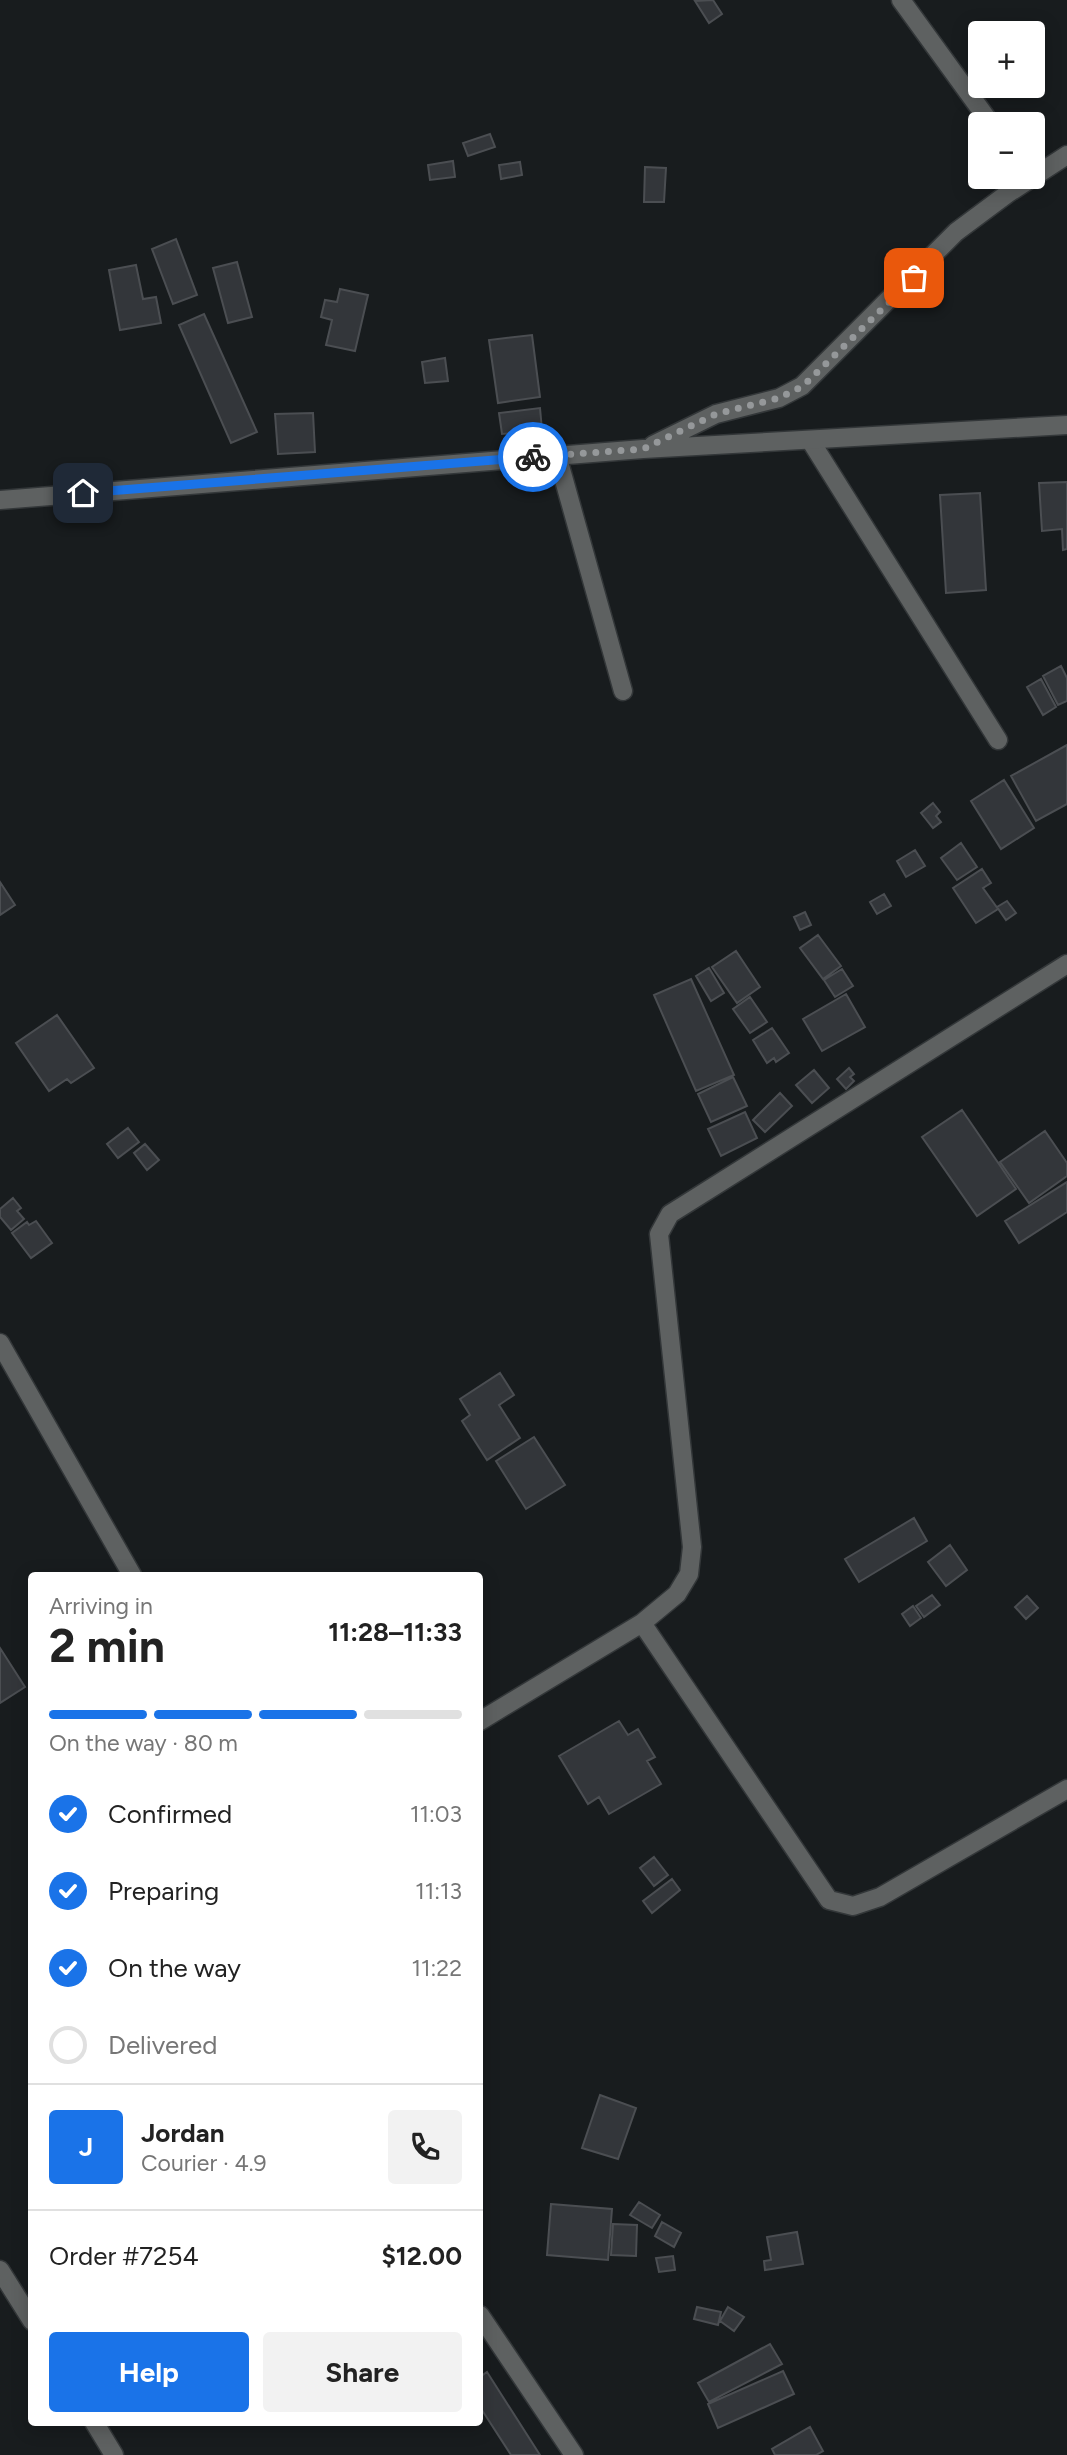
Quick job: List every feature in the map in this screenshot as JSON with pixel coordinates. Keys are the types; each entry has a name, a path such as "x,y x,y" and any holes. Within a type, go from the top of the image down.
{"street":[{"path":"901,0 982,112"},
{"path":"1045,169 1067,155"},
{"path":"643,449 716,414 779,398 803,386 956,232 1015,189"},
{"path":"0,500 643,449 1067,425"},
{"path":"810,440 998,740"},
{"path":"557,456 623,691"},
{"path":"483,1719 642,1623 677,1594 689,1574 692,1547 659,1234 670,1214 1067,964"},
{"path":"0,1343 130,1572"},
{"path":"642,1623 829,1900 853,1906 880,1897 1067,1788"},
{"path":"0,2270 28,2315"},
{"path":"483,2319 574,2455"},
{"path":"96,2426 114,2455"}],"building":[{"path":"713,0 722,14 709,23 695,1"},
{"path":"490,134 495,147 468,156 463,143"},
{"path":"453,161 455,177 430,180 428,165"},
{"path":"520,162 522,175 501,179 499,165"},
{"path":"645,167 666,168 664,202 644,202"},
{"path":"176,239 197,295 173,304 152,249"},
{"path":"237,262 252,317 228,323 213,268"},
{"path":"136,265 143,299 156,297 161,323 120,330 109,270"},
{"path":"340,289 368,295 355,351 326,345 332,320 321,317 325,300 337,302"},
{"path":"204,314 257,432 231,443 179,325"},
{"path":"532,335 540,397 498,403 489,340"},
{"path":"445,358 448,381 425,383 422,362"},
{"path":"540,408 542,430 502,434 499,413"},
{"path":"313,413 315,452 278,454 275,414"},
{"path":"1067,482 1067,549 1063,550 1062,529 1042,531 1039,483"},
{"path":"980,493 986,590 946,593 940,495"},
{"path":"1061,666 1067,678 1067,701 1058,705 1043,676"},
{"path":"1041,679 1056,707 1043,715 1027,687"},
{"path":"1067,745 1067,804 1036,821 1011,776"},
{"path":"1004,780 1034,828 1001,849 971,801"},
{"path":"933,803 940,812 936,816 941,822 933,828 921,813"},
{"path":"961,843 977,867 957,880 941,858"},
{"path":"915,850 925,866 906,877 897,861"},
{"path":"982,869 991,883 983,888 998,909 976,923 953,888"},
{"path":"0,882 15,905 0,915"},
{"path":"884,894 891,906 877,914 870,902"},
{"path":"1007,901 1016,913 1006,920 997,907"},
{"path":"805,912 811,925 800,930 794,917"},
{"path":"818,935 841,966 823,979 800,948"},
{"path":"736,951 760,987 737,1003 712,967"},
{"path":"709,968 724,993 711,1001 696,976"},
{"path":"842,969 853,986 835,997 824,980"},
{"path":"691,979 734,1075 696,1091 654,995"},
{"path":"846,994 865,1027 822,1051 803,1019"},
{"path":"750,997 767,1022 750,1033 733,1009"},
{"path":"57,1015 94,1068 71,1083 67,1079 49,1091 16,1043"},
{"path":"772,1028 789,1053 776,1062 774,1058 767,1063 753,1040"},
{"path":"849,1068 854,1074 850,1077 854,1081 846,1089 837,1079"},
{"path":"814,1070 829,1088 812,1103 796,1085"},
{"path":"733,1077 747,1106 711,1122 698,1094"},
{"path":"780,1093 792,1106 765,1132 753,1120"},
{"path":"962,1110 1016,1189 977,1216 922,1137"},
{"path":"745,1112 757,1138 721,1156 708,1129"},
{"path":"128,1128 139,1142 118,1158 107,1144"},
{"path":"1045,1131 1067,1163 1067,1176 1029,1203 1000,1162"},
{"path":"145,1144 159,1160 147,1170 134,1153"},
{"path":"1067,1182 1067,1212 1019,1243 1005,1221"},
{"path":"13,1198 21,1208 17,1211 24,1219 11,1230 0,1217 0,1209"},
{"path":"36,1221 52,1243 31,1258 12,1233 27,1222 29,1225"},
{"path":"500,1373 514,1395 499,1405 520,1438 487,1460 462,1421 470,1415 460,1399"},
{"path":"534,1437 565,1485 526,1509 496,1461"},
{"path":"914,1518 927,1541 859,1582 845,1559"},
{"path":"950,1545 967,1570 946,1586 928,1562"},
{"path":"932,1595 940,1605 924,1617 916,1606"},
{"path":"1027,1596 1038,1608 1026,1619 1015,1607"},
{"path":"913,1606 921,1618 910,1626 902,1614"},
{"path":"0,1648 25,1687 0,1703"},
{"path":"619,1721 628,1735 638,1729 655,1757 647,1761 661,1784 609,1814 599,1797 588,1804 559,1756"},
{"path":"654,1857 668,1875 654,1886 640,1868"},
{"path":"672,1879 680,1890 652,1913 643,1901"},
{"path":"600,2095 636,2108 618,2159 582,2148"},
{"path":"639,2202 660,2215 652,2228 630,2215"},
{"path":"551,2204 612,2209 608,2260 547,2255"},
{"path":"662,2222 681,2233 674,2247 655,2236"},
{"path":"613,2224 637,2225 636,2256 611,2255"},
{"path":"797,2232 803,2264 765,2270 764,2261 771,2260 767,2237"},
{"path":"673,2256 675,2270 659,2272 656,2258"},
{"path":"697,2307 721,2312 718,2325 694,2319"},
{"path":"728,2307 744,2317 734,2331 720,2321"},
{"path":"770,2344 782,2364 709,2402 698,2383"},
{"path":"783,2371 794,2394 718,2428 708,2404"},
{"path":"487,2372 540,2455 511,2455 483,2412 483,2375"},
{"path":"810,2427 823,2451 816,2455 775,2455 772,2449"}],"way so far":[{"path":"533,457 643,449 716,414 779,398 803,386 914,278"}],"route":[{"path":"83,493 533,457"}]}
